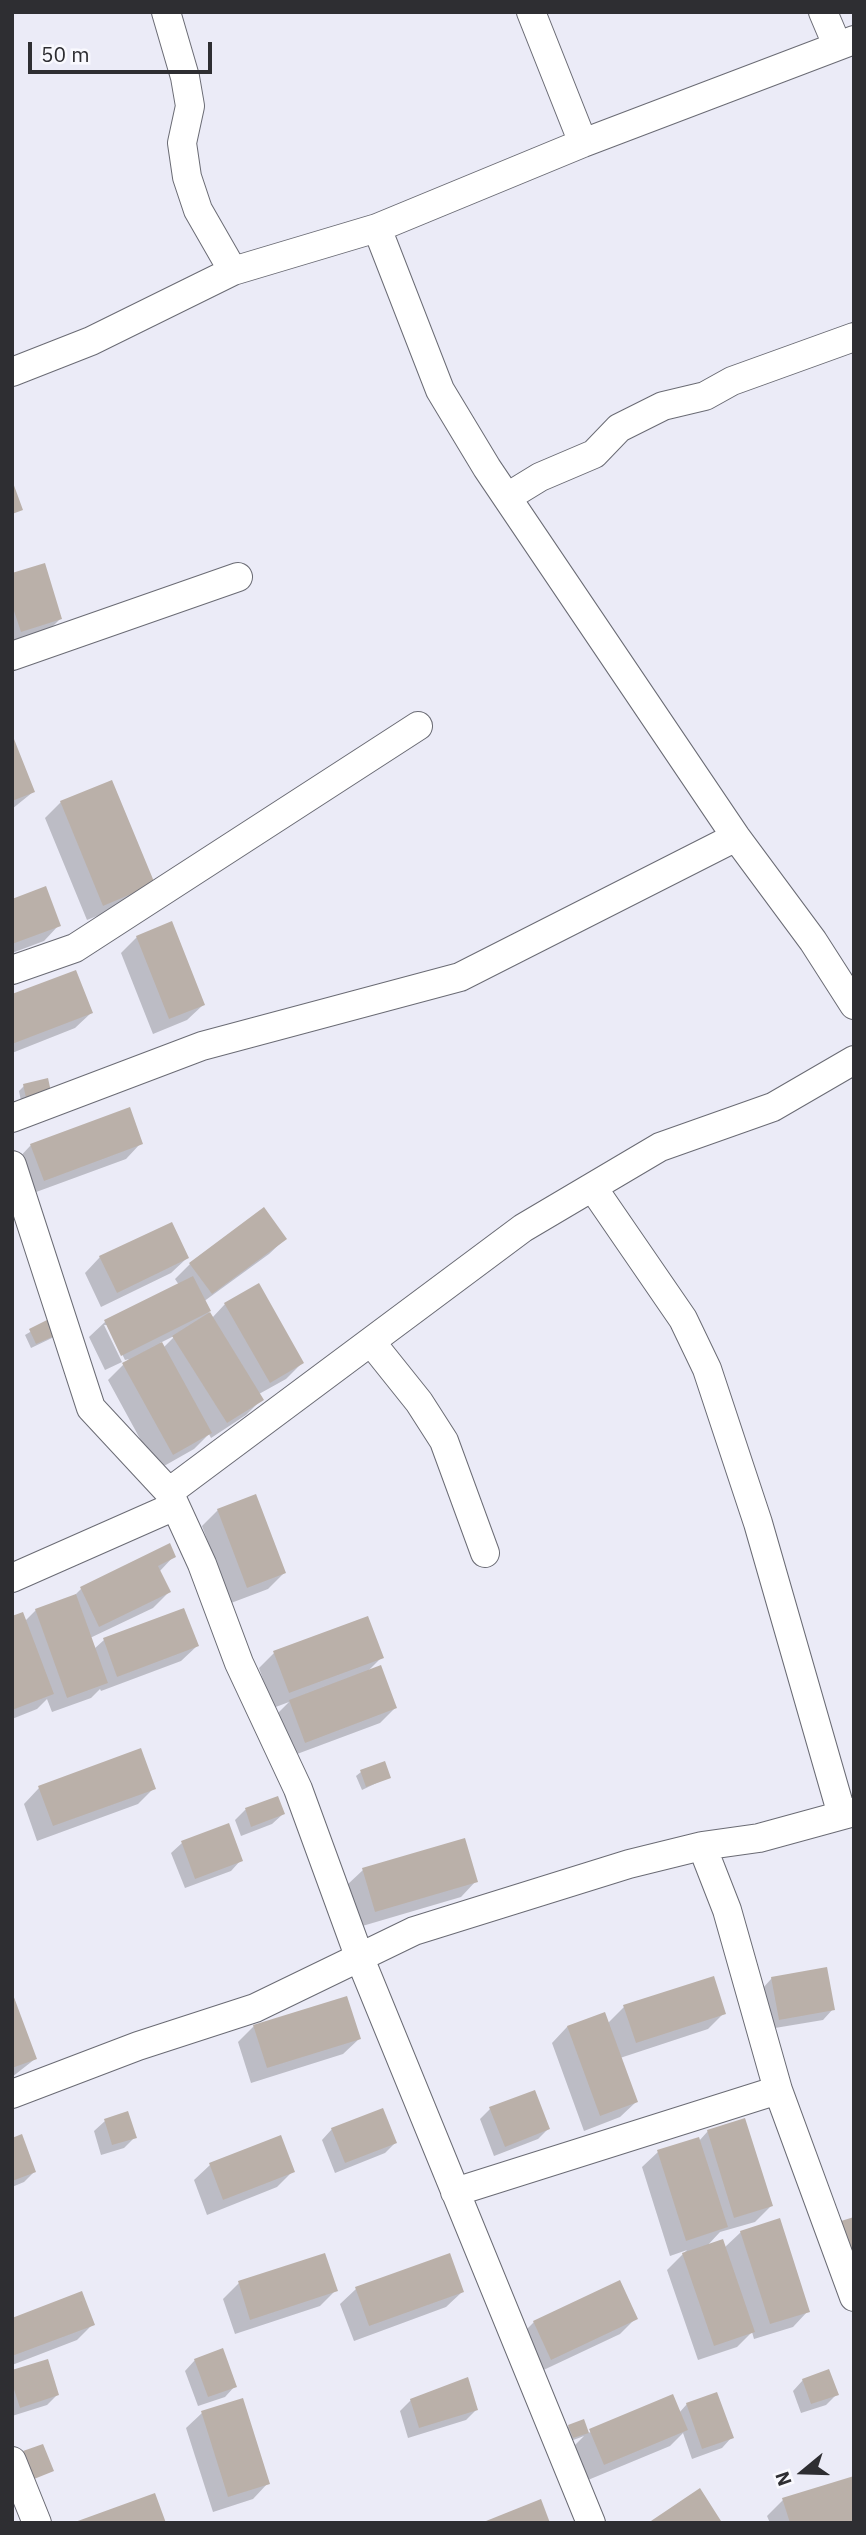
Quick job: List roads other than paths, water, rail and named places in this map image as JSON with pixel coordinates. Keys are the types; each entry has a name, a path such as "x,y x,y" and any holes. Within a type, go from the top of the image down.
{"street":[{"path":"166,12 185,76 190,106 182,143 187,177 198,210 233,271"},
{"path":"531,12 583,143"},
{"path":"12,372 91,341 233,271 377,228 583,143 679,109 846,43 823,12"},
{"path":"377,228 440,390 487,468 509,496 736,837 813,941 854,1005"},
{"path":"509,496 540,477 594,454 619,428 663,406 705,396 732,381 854,337"},
{"path":"12,656 237,577"},
{"path":"12,970 75,948 418,726"},
{"path":"12,1118 202,1046 327,1010 422,989 460,977 736,837"},
{"path":"12,1578 172,1499 371,1342 523,1228 660,1147 774,1107 854,1060"},
{"path":"12,1165 91,1408 172,1499 202,1564 239,1663 298,1789 359,1956 591,2523"},
{"path":"12,2094 138,2046 255,2008 414,1931 629,1864 702,1846 759,1838 848,1813 707,1369 683,1318 593,1188"},
{"path":"371,1342 419,1402 444,1441 485,1553"},
{"path":"702,1846 727,1910 778,2090 854,2297"},
{"path":"455,2192 778,2090"},
{"path":"12,2461 37,2523"}]}
